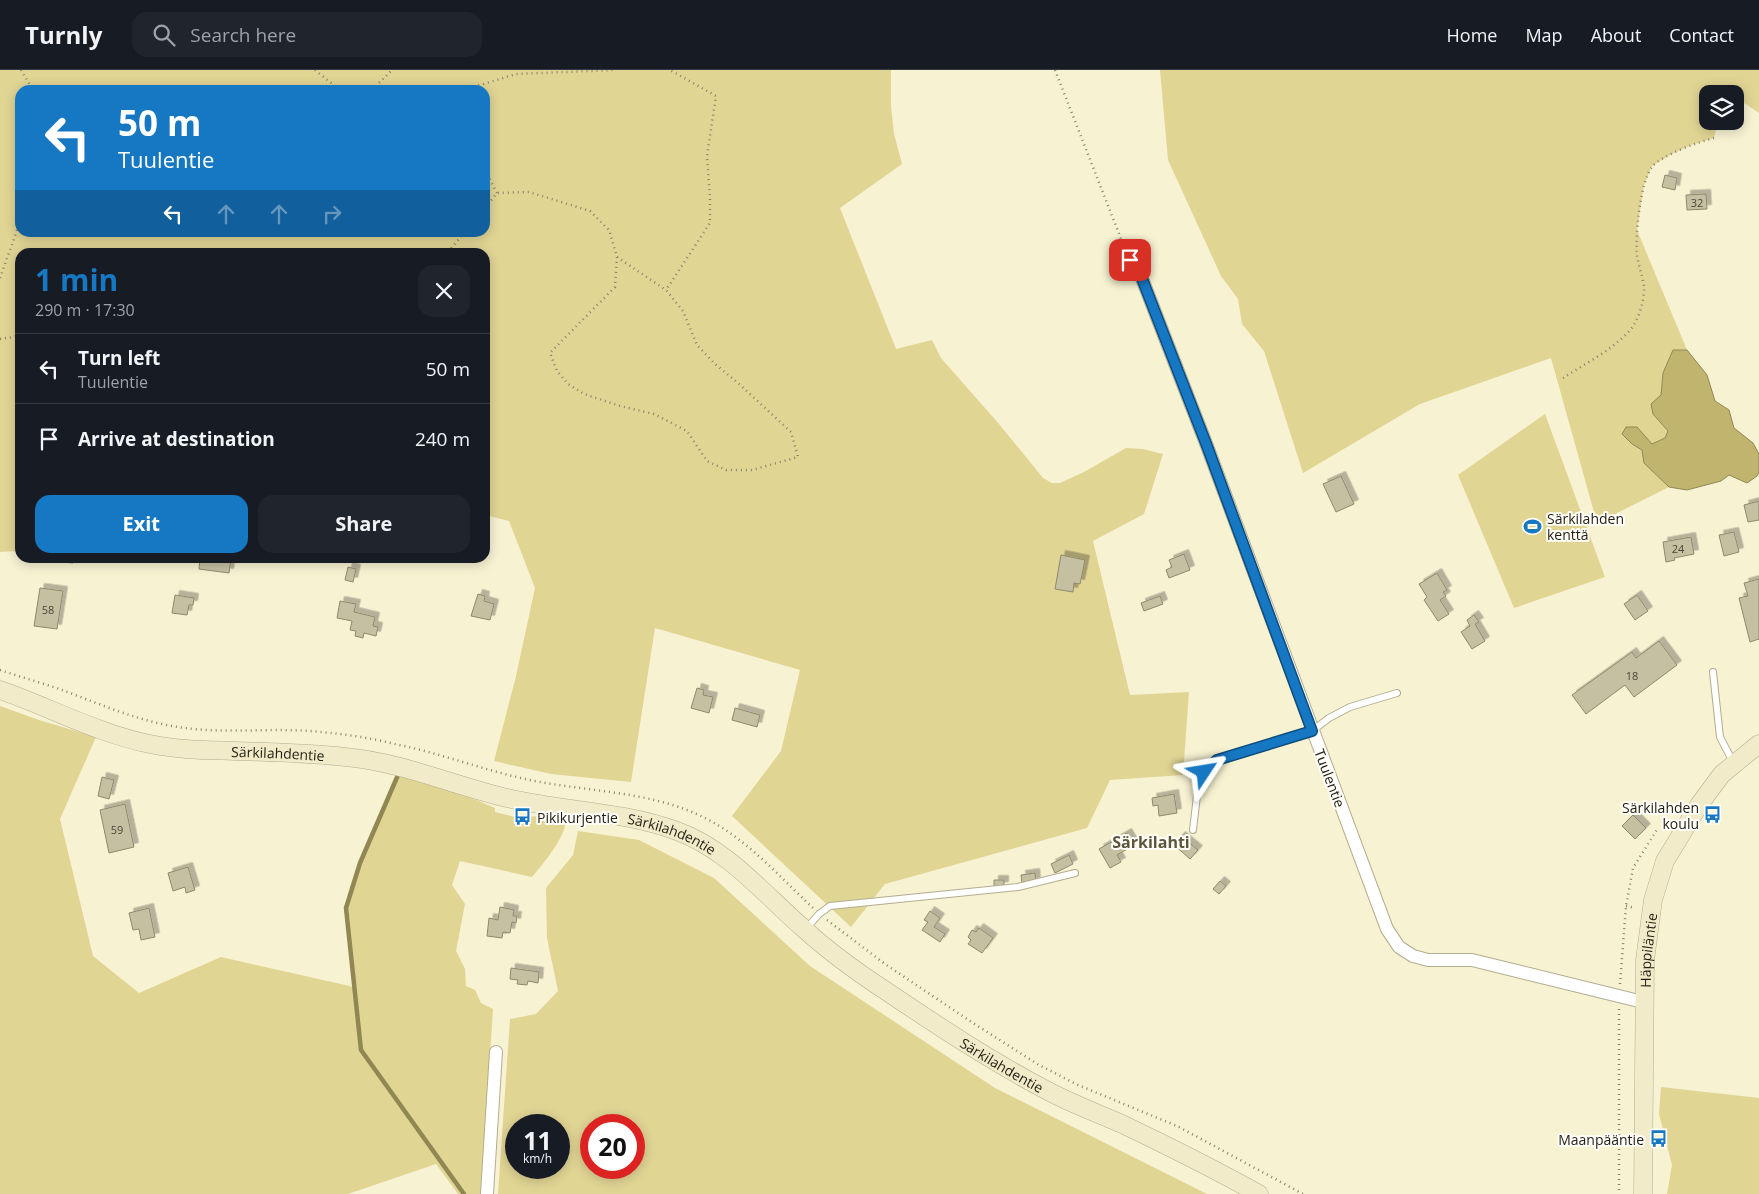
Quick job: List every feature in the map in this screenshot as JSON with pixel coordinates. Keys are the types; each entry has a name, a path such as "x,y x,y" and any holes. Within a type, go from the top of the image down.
{"street":[{"name":"Tuulentie","path":"1130,260 1141,276 1204,437 1387,929 1399,947 1413,956 1428,960 1472,960 1643,1002"},
{"name":"Särkilahdentie","path":"0,690 107,732 146,743 175,749 304,753 349,757 398,766 526,802 639,819 660,824 683,833 714,851 757,885 804,930 882,989 1016,1074 1049,1092 1156,1140 1259,1194"},
{"name":"Häppiläntie","path":"1643,1194 1643,1002 1645,960 1654,900 1665,861 1699,805 1722,774 1759,744"},
{"path":"487,1194 496,1052"}],"lane":[{"path":"1712,672 1720,737 1734,764"},
{"path":"1193,830 1198,787 1204,772 1217,760 1312,731 1329,718 1350,707 1397,693"},
{"path":"804,930 819,914 830,906 1018,887 1075,873"}],"path":[{"path":"21,70 30,85"},
{"path":"315,70 334,85"},
{"path":"377,85 392,70"},
{"path":"480,85 516,74 614,70"},
{"path":"666,290 710,223 707,156 716,96 670,70"},
{"path":"1055,70 1130,260"},
{"path":"1563,378 1608,350 1632,328 1640,310 1644,288 1637,255 1637,230 1644,185 1652,166 1684,148 1714,138"},
{"path":"490,180 497,193"},
{"path":"490,202 497,193 529,192 590,211 608,230 617,257 615,287 550,354 558,371 568,384 584,394 620,406 654,414 687,432 707,462 726,470 752,470 798,457 792,432 715,364 697,345 683,311 666,290 617,257"},
{"path":"0,278 15,236"},
{"path":"451,248 460,237"},
{"path":"0,339 15,337"},
{"path":"0,670 143,720 178,727 213,730 308,731 356,736 395,744 527,780 627,794 690,810 743,842 819,914 885,964 1040,1065 1078,1084 1177,1126 1303,1194"},
{"path":"1626,906 1636,908"}],"shaded area":[{"path":"0,70 891,70 891,106 894,134 902,164 840,208 896,349 932,340 941,358 1043,478 1052,483 1060,483 1084,472 1126,448 1143,449 1163,454 1144,514 1093,541 1130,695 1189,692 1183,775 1110,780 1087,828 885,884 851,927 732,816 781,751 800,670 655,628 631,782 551,774 494,761 516,676 535,588 509,521 490,516 490,248 15,248 15,551 0,552"},
{"path":"1160,70 1759,70 1759,113 1744,103 1744,85 1699,85 1699,130 1716,130 1714,138 1691,145 1652,166 1644,185 1637,230 1687,350 1673,350 1663,373 1661,395 1653,414 1668,431 1665,438 1652,444 1632,444 1642,450 1659,477 1669,487 1597,523 1551,358 1420,404 1303,473 1264,351 1242,324 1238,299 1221,276 1168,160"},
{"path":"1673,350 1687,350 1707,375 1715,401 1729,410 1734,428 1753,443 1759,454 1759,472 1757,476 1747,483 1729,475 1721,481 1687,490 1669,487 1644,463 1642,450 1632,444 1622,434 1626,427 1637,427 1652,444 1665,438 1668,431 1653,414 1651,404 1661,395 1663,373"},
{"name":"Särkilahden kenttä","path":"1545,414 1605,577 1514,608 1458,475"},
{"path":"0,706 96,737 60,819 93,956 139,993 221,957 354,987 346,908 360,863 398,775 455,791 495,808 495,812 526,820 527,817 554,815 564,818 566,823 560,838 552,852 532,877 460,861 452,885 465,904 456,951 465,969 466,986 475,990 481,1003 493,1009 481,1194 458,1194 436,1164 348,1194 0,1194"},
{"path":"578,831 639,840 714,878 810,966 995,1088 1207,1194 498,1194 510,1019 536,1014 558,991 547,938 546,888 573,855"},
{"path":"1661,1087 1759,1098 1759,1194 1667,1194 1672,1165 1659,1114"}],"building":[{"path":"1665,175 1677,178 1675,190 1662,187"},
{"path":"1706,194 1707,209 1687,210 1686,195"},
{"path":"1341,476 1354,504 1336,512 1323,484"},
{"path":"1759,501 1759,520 1748,522 1744,505"},
{"path":"1734,532 1739,552 1724,556 1719,535"},
{"path":"1691,537 1694,554 1674,558 1675,560 1666,562 1663,542"},
{"path":"1184,554 1190,570 1169,578 1166,570 1172,567 1169,560"},
{"path":"1061,555 1085,560 1080,584 1074,583 1073,592 1055,589"},
{"path":"200,563 230,563 229,573 199,569"},
{"path":"348,567 356,569 353,582 345,580"},
{"path":"1437,573 1447,590 1443,592 1446,596 1440,600 1449,614 1438,621 1424,600 1427,597 1419,584"},
{"path":"1759,579 1759,639 1750,642 1739,598 1748,596 1744,583"},
{"path":"40,588 63,591 57,629 34,626"},
{"path":"478,594 485,596 484,601 494,604 490,620 471,616"},
{"path":"175,595 194,598 193,605 189,605 187,615 172,613"},
{"path":"1637,595 1648,611 1635,620 1624,604"},
{"path":"1160,596 1163,604 1144,611 1141,603"},
{"path":"340,601 356,604 354,612 375,617 373,626 378,627 376,636 364,633 363,638 355,636 356,631 350,630 352,621 337,618"},
{"path":"1474,615 1479,622 1475,624 1485,641 1472,649 1461,632 1470,626 1467,620"},
{"path":"1659,641 1677,665 1634,697 1625,685 1586,714 1572,695 1632,652 1636,658"},
{"path":"697,688 704,690 703,695 713,697 709,713 691,708"},
{"path":"735,708 760,715 757,727 732,720"},
{"path":"102,777 114,780 109,799 98,796"},
{"path":"1174,794 1177,813 1159,816 1158,805 1153,806 1152,798"},
{"path":"125,804 134,847 109,853 100,810"},
{"path":"1633,815 1646,828 1635,839 1622,826"},
{"path":"1127,833 1134,845 1117,855 1121,862 1110,868 1099,849"},
{"path":"1181,836 1198,850 1190,859 1173,844"},
{"path":"1069,855 1073,864 1055,873 1051,864"},
{"path":"188,867 195,890 186,893 185,887 173,891 168,873"},
{"path":"1035,873 1036,882 1022,883 1021,875"},
{"path":"994,880 1004,880 1004,886 994,887"},
{"path":"1220,881 1226,886 1219,894 1213,889"},
{"path":"500,907 514,910 513,916 517,916 516,923 512,922 510,933 503,932 502,938 487,936 489,918 498,920"},
{"path":"149,908 155,937 141,940 139,929 133,930 129,913"},
{"path":"930,911 940,918 934,927 945,934 940,942 922,930 928,922 924,920"},
{"path":"979,928 993,938 982,953 968,944 971,940 968,937 972,930 976,932"},
{"path":"511,968 539,972 538,983 528,981 527,985 517,984 518,980 510,979"}],"waterway":[{"path":"398,775 360,863 346,908 361,1050 464,1194"}],"place":[{"name":"Särkilahden kenttä","path":"1533,526"},
{"name":"Särkilahden koulu","path":"1713,815"},
{"name":"Pikikurjentie","path":"523,817"},
{"name":"Maanpääntie","path":"1658,1139"}],"district":[{"name":"Särkilahti","path":"1151,842"}],"route":[{"path":"1130,260 1141,276 1204,437 1312,731 1217,760 1204,772"}]}
